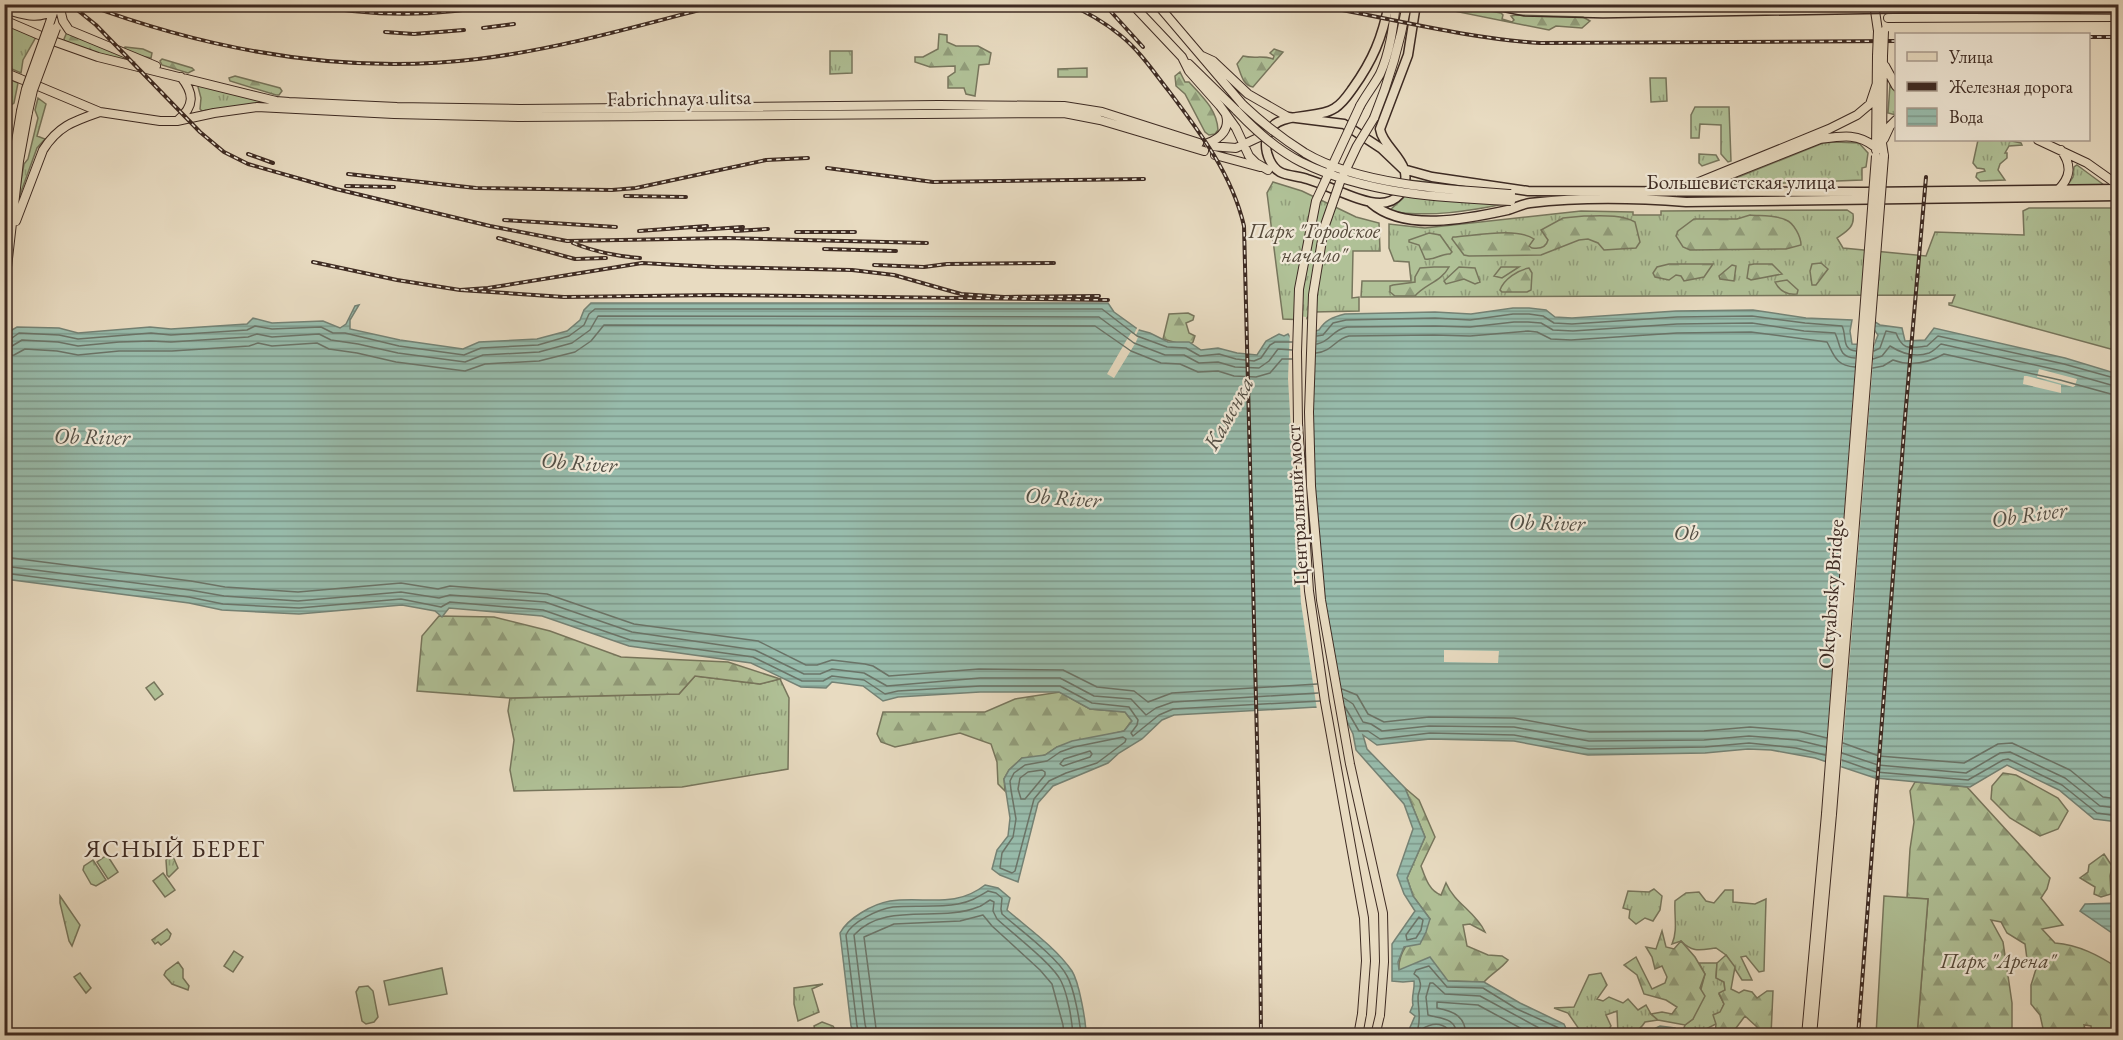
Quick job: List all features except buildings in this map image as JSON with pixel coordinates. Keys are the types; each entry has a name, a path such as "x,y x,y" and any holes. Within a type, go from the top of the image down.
{"highway":[{"path":"1280,172 1269,160 1266,146 1267,133 1275,124 1288,117 1320,114 1334,110 1342,103 1378,46 1389,4"},
{"path":"1371,202 1387,203 1396,198 1402,188 1404,176 1399,157 1383,140 1380,129 1408,55 1416,4"},
{"path":"1288,117 1344,124 1370,141 1403,169"},
{"name":"Большевистская улица","path":"1403,169 1432,177 1528,191 2058,190 2118,187"},
{"name":"Большевистская улица","path":"1280,172 1308,179 1371,202 1386,214 1411,221 1426,221 1509,209 1527,203 1578,200 1864,201 2118,196"}],"main road":[{"path":"1132,4 1182,57 1240,108 1306,153 1329,164 1401,183 1511,197 1527,203"},
{"path":"1156,4 1200,55 1240,108"},
{"name":"Центральный мост","path":"1358,1035 1366,961 1364,918 1325,702 1311,607 1298,423 1299,289 1316,201 1359,106 1378,77 1389,49 1396,4"},
{"name":"Центральный мост","path":"1375,1035 1380,1015 1384,962 1383,913 1350,764 1321,600 1311,486 1309,412 1313,295 1324,228 1340,182 1357,146 1374,118 1389,82 1407,4"},
{"path":"1879,150 1877,82 1881,31 1874,6 2118,7"},
{"path":"1881,31 1891,6"},
{"path":"1913,18 1914,7"},
{"path":"4,9 35,17 59,8"},
{"path":"4,215 25,112 59,8"},
{"path":"59,8 64,24 76,34 180,76 190,90 191,98 187,112 177,121"},
{"path":"1888,18 2118,17"},
{"path":"4,20 39,35"},
{"path":"56,42 98,57 180,76"},
{"path":"1200,55 1213,61 1242,89 1288,117"},
{"path":"1880,56 1895,84"},
{"path":"1182,57 1189,71 1226,113 1243,145 1256,163 1268,170"},
{"path":"1879,150 1884,64"},
{"path":"4,72 23,80"},
{"name":"Fabrichnaya ulitsa","path":"180,76 276,101 397,107 519,109 1064,106 1102,112 1180,141"},
{"path":"1675,191 1851,119 1870,104 1877,82"},
{"name":"Fabrichnaya ulitsa","path":"38,86 100,112 147,121 177,121 257,107 372,114 519,117 1064,113 1180,141"},
{"path":"4,294 25,112"},
{"path":"11,237 35,168 49,141 57,131 67,125 100,112"},
{"path":"1207,147 1224,132 1227,124 1226,113"},
{"path":"1879,150 1890,126 1895,121"},
{"path":"1180,141 1207,147 1236,148 1267,133"},
{"path":"1664,200 1820,139 1859,137 1879,150"},
{"path":"1180,141 1199,143"},
{"path":"2040,141 2080,160 2118,187"},
{"path":"2058,190 2068,178 2069,165 2060,149"},
{"name":"Oktyabrsky Bridge","path":"1812,1035 1879,150"},
{"path":"1215,154 1280,172"},
{"path":"2069,165 2074,160 2080,160"},
{"path":"1721,178 1717,186 1728,192"},
{"path":"1511,197 1528,191"},
{"name":"Oktyabrsky Bridge","path":"1806,1035 1829,814"}],"green space":[{"path":"1452,4 1501,13 1502,19 1512,22 1514,20 1511,16 1517,15 1583,17 1590,21 1582,28 1556,26 1549,30 1444,9 1445,6"},
{"path":"4,24 36,37 23,60 21,73 5,66"},
{"path":"67,32 125,57 125,60 65,42"},
{"path":"939,34 947,35 947,42 956,46 978,46 991,53 989,64 979,65 975,96 966,94 964,88 948,88 948,77 955,72 955,66 930,67 915,62 915,57 923,57 938,49"},
{"path":"125,47 143,49 152,53 151,58 124,49"},
{"path":"1274,49 1283,52 1253,87 1246,84 1237,64 1243,56 1273,59 1274,56 1270,53"},
{"path":"830,51 852,51 852,73 830,74"},
{"path":"162,59 194,70 188,73 162,65 160,61"},
{"path":"1087,68 1087,77 1058,77 1058,69"},
{"path":"1180,72 1185,82 1189,82 1212,110 1218,130 1215,134 1209,135 1205,132 1185,94 1176,86 1175,76"},
{"path":"235,76 280,88 282,91 276,95 230,81 229,78"},
{"path":"5,77 18,83 14,103 10,106 5,144"},
{"path":"1650,78 1666,78 1667,101 1651,102"},
{"path":"200,84 261,103 202,111 198,87"},
{"path":"1890,85 1895,92 1895,115 1888,113"},
{"path":"38,98 46,104 37,136 45,139 37,148 17,203 24,164 28,159 38,118 35,110"},
{"path":"1695,107 1729,107 1731,161 1728,162 1721,154 1721,125 1700,124 1699,138 1691,138 1691,115"},
{"path":"1978,141 2012,141 2022,145 2009,146 2005,153 2007,153 2007,158 2000,164 1998,170 2005,180 1980,181 1976,177 1977,173 1985,171 1977,168 1973,163"},
{"path":"1823,143 1859,143 1868,153 1866,167 1862,168 1862,180 1729,185 1726,182"},
{"path":"1699,154 1716,155 1719,160 1702,166 1699,163"},
{"path":"2077,165 2104,185 2067,186 2073,177 2074,167"},
{"path":"1408,180 1478,187 1509,203 1434,214 1389,211 1403,198"},
{"name":"Парк \"Городское начало\"","path":"1273,182 1302,191 1356,217 1379,223 1380,251 1353,251 1352,298 1359,297 1359,311 1313,312 1305,320 1283,319 1267,193"},
{"path":"2029,208 2118,208 2118,351 1949,305 1955,295 1361,297 1362,281 1411,281 1409,262 1394,261 1389,248 1389,224 1425,228 1581,211 1661,215 1661,211 1847,210 1853,214 1853,222 1837,238 1843,248 1926,256 1935,232 2024,235 2023,211"},
{"path":"1750,215 1778,217 1789,222 1800,238 1801,245 1786,249 1690,250 1683,247 1676,236 1678,231 1694,219 1737,219"},
{"path":"1584,216 1629,219 1635,222 1640,242 1636,248 1604,250 1598,243 1588,239 1579,240 1541,255 1469,256 1464,255 1452,239 1453,237 1483,234 1517,233 1534,239 1529,246 1532,248 1540,248 1546,245 1548,240 1541,230 1563,218"},
{"path":"1429,233 1440,235 1452,252 1425,259 1419,245 1409,240"},
{"path":"1821,263 1828,269 1816,285 1812,285 1810,271 1812,264"},
{"path":"1669,264 1713,264 1704,277 1684,281 1681,276 1676,275 1669,280 1655,277 1653,273 1657,267"},
{"path":"1772,264 1782,274 1751,280 1747,278 1749,265"},
{"path":"1732,265 1736,266 1734,281 1720,279 1719,276"},
{"path":"1449,267 1442,276 1415,296 1395,296 1390,292 1390,286 1415,282 1420,268"},
{"path":"1459,267 1475,268 1480,282 1475,284 1464,279 1446,284 1444,281"},
{"path":"1501,267 1519,267 1502,278 1494,276"},
{"path":"1529,268 1532,273 1531,290 1502,292 1500,290 1512,276"},
{"path":"1787,280 1798,290 1797,294 1784,292 1775,282"},
{"path":"1188,313 1194,316 1193,320 1186,323 1189,333 1195,336 1193,342 1188,346 1163,339 1169,314"},
{"path":"439,616 494,617 550,631 621,657 728,662 780,679 760,684 695,676 679,694 510,698 417,691 422,636"},
{"path":"695,676 760,684 780,679 789,698 788,769 682,787 514,791 510,770 514,740 508,711 510,698 679,694"},
{"path":"154,682 163,694 155,700 146,688"},
{"path":"1060,692 1090,709 1125,712 1132,721 1124,731 1057,747 1036,758 1022,758 1009,770 1004,779 1005,791 998,784 997,762 991,744 960,733 895,747 881,742 877,734 883,712 985,712 1015,699"},
{"path":"2003,773 2016,775 2058,798 2068,811 2058,829 2040,836 2010,818 1991,799 1992,786"},
{"name":"Парк \"Арена\"","path":"1915,782 1967,787 2050,878 2041,898 2063,925 2042,929 2055,943 2088,951 2118,968 2118,1035 2092,1035 2091,1026 2084,1025 2086,1032 2077,1035 2059,1036 2044,1033 2040,1015 2031,1004 2031,985 2036,969 2027,959 2025,944 2007,933 2001,922 1991,920 2003,942 2012,1003 2012,1035 1917,1035 1928,899 1907,898 1914,822 1910,791"},
{"path":"1405,788 1419,800 1435,837 1421,866 1428,883 1441,895 1446,883 1455,897 1481,925 1485,932 1470,924 1463,925 1467,946 1488,955 1502,956 1508,960 1484,982 1448,981 1399,971 1404,949 1430,919 1413,896 1407,878 1425,837"},
{"path":"172,854 178,868 169,877 166,860"},
{"path":"2104,854 2112,866 2111,894 2101,897 2094,894 2095,887 2080,878 2088,872 2089,865"},
{"path":"107,855 118,872 108,879 97,862"},
{"path":"93,860 106,880 96,886 91,884 83,870 84,866"},
{"path":"163,873 175,890 165,897 153,881"},
{"path":"1654,889 1662,896 1660,910 1653,921 1645,918 1636,924 1629,918 1630,910 1623,908 1628,891 1649,892"},
{"path":"1725,890 1733,890 1733,902 1755,904 1766,899 1764,971 1759,972 1746,956 1741,957 1752,980 1742,980 1726,955 1716,948 1693,949 1681,941 1672,944 1675,928 1675,901 1686,893 1699,892 1706,901 1714,903"},
{"path":"60,896 80,925 72,946 69,941"},
{"path":"1884,896 1928,899 1917,1035 1876,1035"},
{"path":"167,929 171,934 169,939 161,945 158,942 155,944 152,940"},
{"path":"1662,931 1666,947 1674,949 1681,941 1695,957 1705,974 1700,988 1705,996 1693,1019 1685,1025 1658,1020 1651,1014 1662,1012 1672,1014 1677,1007 1666,1000 1644,994 1637,975 1624,965 1636,957 1652,989 1665,983 1667,977 1662,966 1655,969 1646,947 1656,949"},
{"path":"234,951 243,957 233,972 224,966"},
{"path":"1726,955 1735,967 1731,989 1739,993 1744,990 1752,992 1757,998 1767,991 1773,991 1771,1035 1757,1035 1757,1027 1745,1016 1736,1028 1737,1035 1715,1035 1716,1024 1713,1015 1720,1012 1724,1004 1719,993 1725,990 1724,982 1716,978 1717,963"},
{"path":"178,962 183,969 183,978 189,986 188,990 172,984 164,975"},
{"path":"1699,963 1717,963 1716,977 1724,982 1725,991 1719,994 1724,1004 1716,1024 1700,1032 1700,1035 1681,1036 1685,1025 1693,1019 1705,974"},
{"path":"442,968 447,994 389,1005 384,981"},
{"path":"80,973 91,988 86,993 74,977"},
{"path":"1601,973 1607,985 1597,999 1603,1001 1609,997 1623,1003 1628,999 1638,1010 1646,1005 1658,1020 1645,1022 1633,1033 1618,1035 1617,1011 1606,1015 1611,1026 1605,1035 1583,1035 1568,1013 1554,1008 1574,1007 1589,975"},
{"path":"823,984 812,989 819,1012 798,1021 794,1004 794,988"},
{"path":"368,986 373,991 378,1017 374,1022 366,1024 362,1021 356,992 359,987"},
{"path":"822,1022 833,1026 839,1035 816,1035 814,1026"}],"water":[{"name":"Ob","path":"591,303 1108,303 1114,312 1139,330 1168,342 1189,342 1201,350 1218,348 1257,355 1266,341 1279,334 1284,336 1288,334 1290,337 1303,324 1316,331 1330,319 1345,314 1435,312 1471,314 1529,308 1546,310 1555,317 1572,318 1676,311 1753,310 1806,318 1852,320 1850,331 1852,344 1874,345 1878,335 1873,328 1872,320 1880,325 1902,328 1905,341 1925,340 1934,328 2065,358 2118,374 2118,822 2094,819 2059,790 2007,765 1970,787 1875,778 1815,758 1771,750 1588,755 1514,741 1430,739 1377,745 1363,735 1367,749 1405,788 1425,837 1407,878 1413,896 1430,919 1420,944 1404,947 1398,962 1399,970 1430,957 1448,981 1484,982 1520,1003 1564,1024 1569,1035 1445,1036 1443,1032 1433,1030 1423,1035 1410,1035 1408,1032 1415,1016 1410,1012 1413,1005 1414,981 1392,981 1392,944 1415,911 1404,894 1397,875 1413,829 1404,804 1356,750 1353,734 1342,711 1317,707 1174,715 1162,720 1142,739 1119,753 1108,763 1053,786 1038,803 1018,882 992,869 997,850 1008,836 1010,818 1004,779 1009,770 1022,758 1045,755 1072,741 1124,731 1132,721 1125,712 1090,709 1059,692 980,692 898,697 883,701 863,686 832,682 826,688 801,687 751,663 629,646 542,616 449,608 442,617 435,611 402,605 299,614 222,610 189,603 5,579 5,334 17,327 59,328 78,333 150,327 171,329 247,324 253,318 272,323 323,321 340,328 346,324 355,306 359,305 350,320 350,329 400,340 463,349 479,342 537,339 567,331 580,320 584,310"},
{"path":"985,885 998,888 1010,898 1007,910 1050,946 1072,971 1082,1002 1086,1035 856,1035 851,1026 840,933 844,927 862,912 883,903 903,900 951,899 962,897"},
{"path":"2118,903 2118,937 2080,911 2085,904"},
{"path":"1660,1026 1675,1028 1681,1035 1655,1035 1654,1029"}],"pier":[{"path":"1299,316 1306,317 1307,324 1311,325 1310,450 1321,600 1340,714 1317,710 1301,603 1288,379 1290,327"},
{"path":"1138,326 1140,327 1136,335 1138,337 1136,342 1114,378 1107,374 1131,333 1134,334"},
{"path":"1875,336 1841,770 1825,764 1857,342 1873,342"},
{"path":"2039,369 2077,379 2075,386 2037,377"},
{"path":"2024,376 2061,385 2061,393 2023,384"},
{"path":"1444,650 1499,651 1498,663 1444,662"}],"tram line":[{"path":"1466,4 1524,16 1603,18 1908,13 2118,14"}],"railway":[{"path":"70,4 96,25 200,132 224,152 248,164 336,189 490,226 567,241 726,238 927,243"},
{"path":"85,4 133,21 229,46 278,55 378,64 428,63 509,55 600,36 722,4"},
{"path":"307,4 355,11 404,14 452,11 500,4"},
{"path":"1068,4 1114,30 1151,68 1213,154 1239,207 1244,226 1259,819 1261,1036"},
{"path":"1104,4 1143,47"},
{"path":"1310,4 1482,37 1540,43 1895,41"},
{"path":"483,28 514,24"},
{"path":"385,32 414,34 464,30"},
{"path":"2090,37 2118,37"},
{"path":"248,154 273,163"},
{"path":"348,174 476,188 612,190 636,188 766,160 808,158"},
{"path":"827,168 933,182 1144,179"},
{"path":"1858,1036 1905,418 1926,177"},
{"path":"346,186 394,187"},
{"path":"625,196 686,197"},
{"path":"504,220 616,227"},
{"path":"639,231 707,226"},
{"path":"698,230 743,227"},
{"path":"735,231 768,229"},
{"path":"796,232 855,232"},
{"path":"498,238 575,259 606,258"},
{"path":"573,243 606,253 640,258"},
{"path":"824,249 896,251"},
{"path":"313,262 397,280 460,290"},
{"path":"1099,296 1004,297 961,294 894,275 852,270 642,263 488,288 460,290 564,297 719,295 1108,300"},
{"path":"874,265 924,267 947,264 1054,263"}],"district":[{"name":"ЯСНЫЙ БЕРЕГ","path":"175,849"}],"water label":[{"name":"Каменка","path":"1228,413"},
{"name":"Ob River","path":"92,436"},
{"name":"Ob River","path":"579,462"},
{"name":"Ob River","path":"1063,497"},
{"name":"Ob River","path":"2029,514"},
{"name":"Ob River","path":"1547,522"}]}
